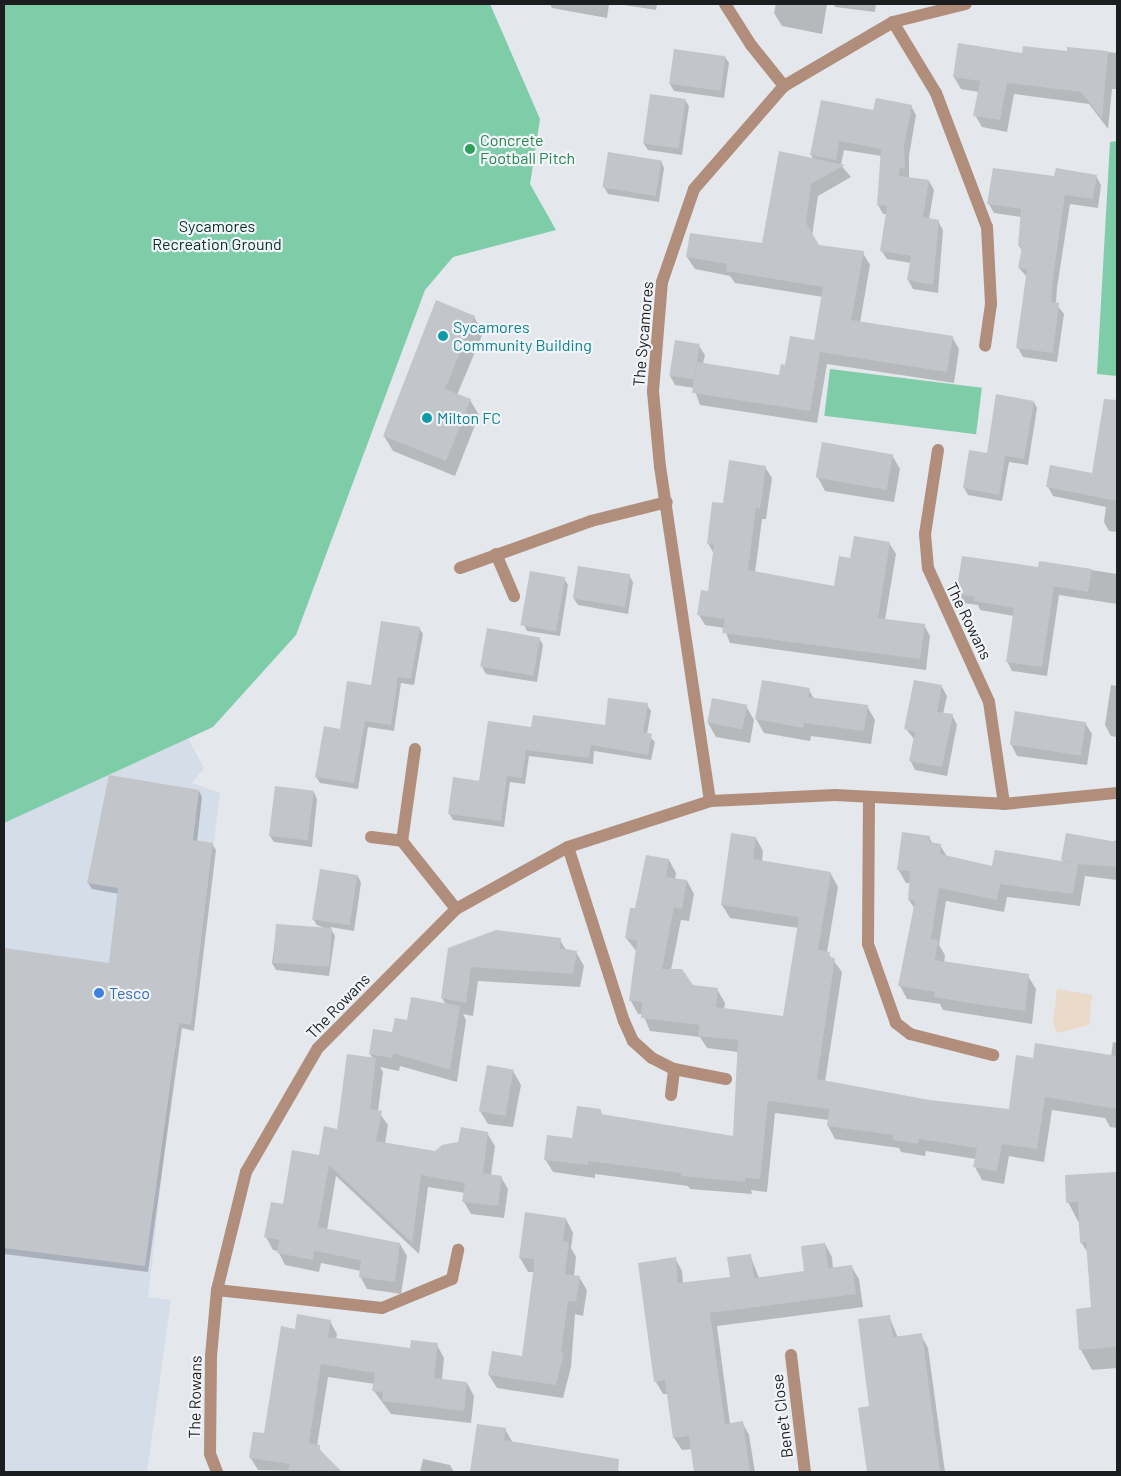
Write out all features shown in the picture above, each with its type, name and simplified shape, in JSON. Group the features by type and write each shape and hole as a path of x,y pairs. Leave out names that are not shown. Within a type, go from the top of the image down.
{"street":[{"path":"726,4 750,45 784,86"},
{"name":"The Sycamores","path":"710,801 666,502 653,391 662,282 694,189 784,86 893,22 966,4"},
{"path":"893,22 936,93 987,228 991,304 985,346"},
{"name":"The Rowans","path":"938,450 925,534 928,568 988,702 1004,804"},
{"path":"460,568 591,521 666,502"},
{"path":"496,554 514,596"},
{"path":"402,841 415,749"},
{"name":"The Rowans","path":"217,1472 210,1454 211,1356 218,1290 246,1172 318,1048 456,909 568,847 710,801 835,795 1004,804 1117,793"},
{"path":"869,796 868,944 896,1023 910,1034 993,1055"},
{"path":"371,837 402,841 456,909"},
{"path":"568,847 624,1021 633,1041 652,1058 674,1069 726,1079"},
{"path":"670,1095 674,1069"},
{"path":"218,1290 382,1308 452,1279 458,1250"},
{"name":"Bene't Close","path":"792,1355 805,1472"}],"shaded area":[{"path":"183,729 204,768 192,783 220,793 191,1025 179,1023 148,1297 171,1300 147,1472 4,1472 4,813"},
{"path":"1057,989 1092,995 1089,1025 1057,1033 1053,1022"}],"green space":[{"name":"Sycamores Recreation Ground","path":"4,4 490,4 540,119 530,184 556,230 453,257 425,290 296,635 213,727 4,823"},
{"path":"1117,141 1117,376 1097,374 1110,142"},
{"path":"830,369 982,388 976,434 824,416"}],"building":[{"path":"958,43 1022,53 1023,46 1067,51 1067,47 1108,51 1102,119 1081,92 1007,83 1000,120 973,116 980,81 953,77"},
{"path":"674,49 725,56 721,91 669,84"},
{"path":"650,94 686,99 679,149 643,144"},
{"path":"876,98 912,105 904,146 905,169 900,168 899,176 929,180 923,217 939,220 933,285 907,280 911,256 880,251 887,206 877,205 881,149 839,141 836,160 810,155 821,100 873,110"},
{"path":"779,151 845,165 811,184 806,223 819,245 864,251 851,320 953,336 947,372 820,352 810,411 692,393 697,362 779,375 781,364 785,365 790,336 814,340 823,287 726,271 727,264 686,257 690,233 762,243"},
{"path":"608,152 661,160 656,196 602,188"},
{"path":"993,168 1054,176 1056,168 1097,175 1093,199 1065,195 1051,302 1059,303 1053,353 1016,348 1027,269 1018,268 1022,247 1018,246 1021,209 987,204"},
{"path":"436,300 475,316 445,389 471,399 446,461 383,436"},
{"path":"675,340 700,344 694,379 669,376"},
{"path":"996,394 1034,401 1024,459 1005,456 999,495 963,488 969,450 987,453"},
{"path":"1104,399 1117,400 1117,501 1046,487 1050,465 1092,473"},
{"path":"822,442 893,455 887,490 816,477"},
{"path":"729,460 766,466 760,509 756,508 748,570 834,586 839,556 850,558 854,536 890,542 878,618 925,624 920,659 722,633 725,619 697,615 701,590 708,591 714,545 707,544 712,502 723,503"},
{"path":"962,556 1038,567 1039,561 1092,569 1088,592 1054,586 1042,667 1006,662 1014,608 974,601 975,597 956,594"},
{"path":"578,566 630,574 625,607 573,599"},
{"path":"530,571 565,577 556,631 520,625"},
{"path":"381,621 420,627 411,679 398,677 391,725 365,721 354,783 315,777 324,726 340,729 347,681 371,685"},
{"path":"487,628 540,637 533,676 480,666"},
{"path":"762,680 810,688 808,697 868,705 864,731 804,723 803,728 755,719"},
{"path":"914,680 942,685 937,712 953,714 942,767 909,761 915,732 904,729"},
{"path":"608,698 648,703 643,732 652,734 648,755 591,745 589,758 526,750 522,778 507,776 501,821 448,814 453,777 479,781 488,721 531,727 533,715 605,725"},
{"path":"712,698 747,705 743,729 707,723"},
{"path":"1015,711 1086,722 1081,756 1010,745"},
{"name":"Tesco","path":"109,775 199,790 193,840 213,843 191,1025 179,1023 145,1266 4,1248 4,948 109,963 118,888 87,883"},
{"path":"275,786 314,791 308,840 269,836"},
{"path":"902,832 930,836 929,842 941,844 940,854 992,866 995,850 1073,863 1061,860 1066,833 1117,842 1117,867 1078,864 1073,894 1000,884 997,900 939,888 931,939 938,940 935,960 1029,974 1025,1011 981,1005 934,997 935,992 898,986 915,901 908,900 910,871 897,870"},
{"path":"731,833 756,837 753,859 831,872 818,950 830,952 829,957 835,958 817,1079 929,1100 1009,1109 1016,1055 1033,1058 1035,1043 1117,1056 1117,1109 1045,1097 1037,1149 1002,1144 997,1171 973,1167 977,1148 919,1139 918,1144 893,1140 893,1135 827,1126 829,1109 768,1101 760,1179 745,1178 745,1182 681,1176 681,1173 588,1161 588,1165 544,1160 547,1135 572,1138 577,1106 601,1109 601,1114 733,1136 738,1040 698,1036 699,1025 641,1018 642,1002 629,1001 637,941 625,938 630,908 635,908 646,855 669,859 666,877 687,880 682,909 674,907 662,969 682,969 693,985 718,988 716,1007 783,1016 799,917 721,905"},
{"path":"320,869 358,875 350,925 312,919"},
{"path":"276,924 332,928 329,967 273,963"},
{"path":"496,930 561,938 560,948 577,951 573,974 471,967 466,1003 441,998 448,948"},
{"path":"411,997 460,1006 450,1070 393,1053 392,1058 369,1054 373,1029 392,1032 395,1018 407,1020"},
{"path":"347,1054 376,1058 370,1109 382,1111 376,1141 435,1151 442,1145 458,1142 461,1127 488,1132 483,1173 502,1176 498,1206 462,1202 465,1183 421,1175 412,1243 329,1165 318,1227 400,1243 395,1282 359,1277 361,1260 314,1251 313,1260 277,1253 279,1240 264,1237 271,1202 283,1204 292,1150 319,1155 324,1126 337,1129"},
{"path":"487,1065 514,1070 505,1116 479,1111"},
{"path":"1117,1172 1117,1347 1079,1350 1076,1309 1091,1307 1086,1242 1080,1243 1078,1202 1066,1203 1065,1175"},
{"path":"525,1212 566,1218 563,1241 569,1242 565,1274 580,1276 576,1302 568,1301 561,1352 564,1353 556,1385 488,1375 492,1351 522,1356 534,1266 534,1259 519,1258"},
{"path":"825,1243 828,1268 852,1265 856,1294 710,1313 725,1424 743,1421 750,1472 694,1472 689,1436 673,1438 665,1380 654,1382 638,1263 676,1257 678,1283 730,1277 727,1257 751,1254 754,1278 804,1271 801,1246"},
{"path":"297,1314 331,1320 328,1337 410,1348 411,1340 438,1343 434,1378 467,1382 464,1411 382,1401 383,1392 372,1391 375,1373 321,1364 309,1443 320,1445 320,1450 342,1472 288,1472 289,1464 249,1458 253,1432 264,1433 281,1326 295,1329"},
{"path":"890,1315 893,1337 922,1333 940,1472 867,1472 858,1408 869,1406 858,1319"},
{"path":"477,1424 506,1428 504,1440 619,1459 618,1472 470,1472"}],"place":[{"name":"Concrete Football Pitch","path":"470,149"},
{"name":"Sycamores Community Building","path":"443,336"},
{"name":"Milton FC","path":"427,418"},
{"name":"Tesco","path":"99,993"}]}
